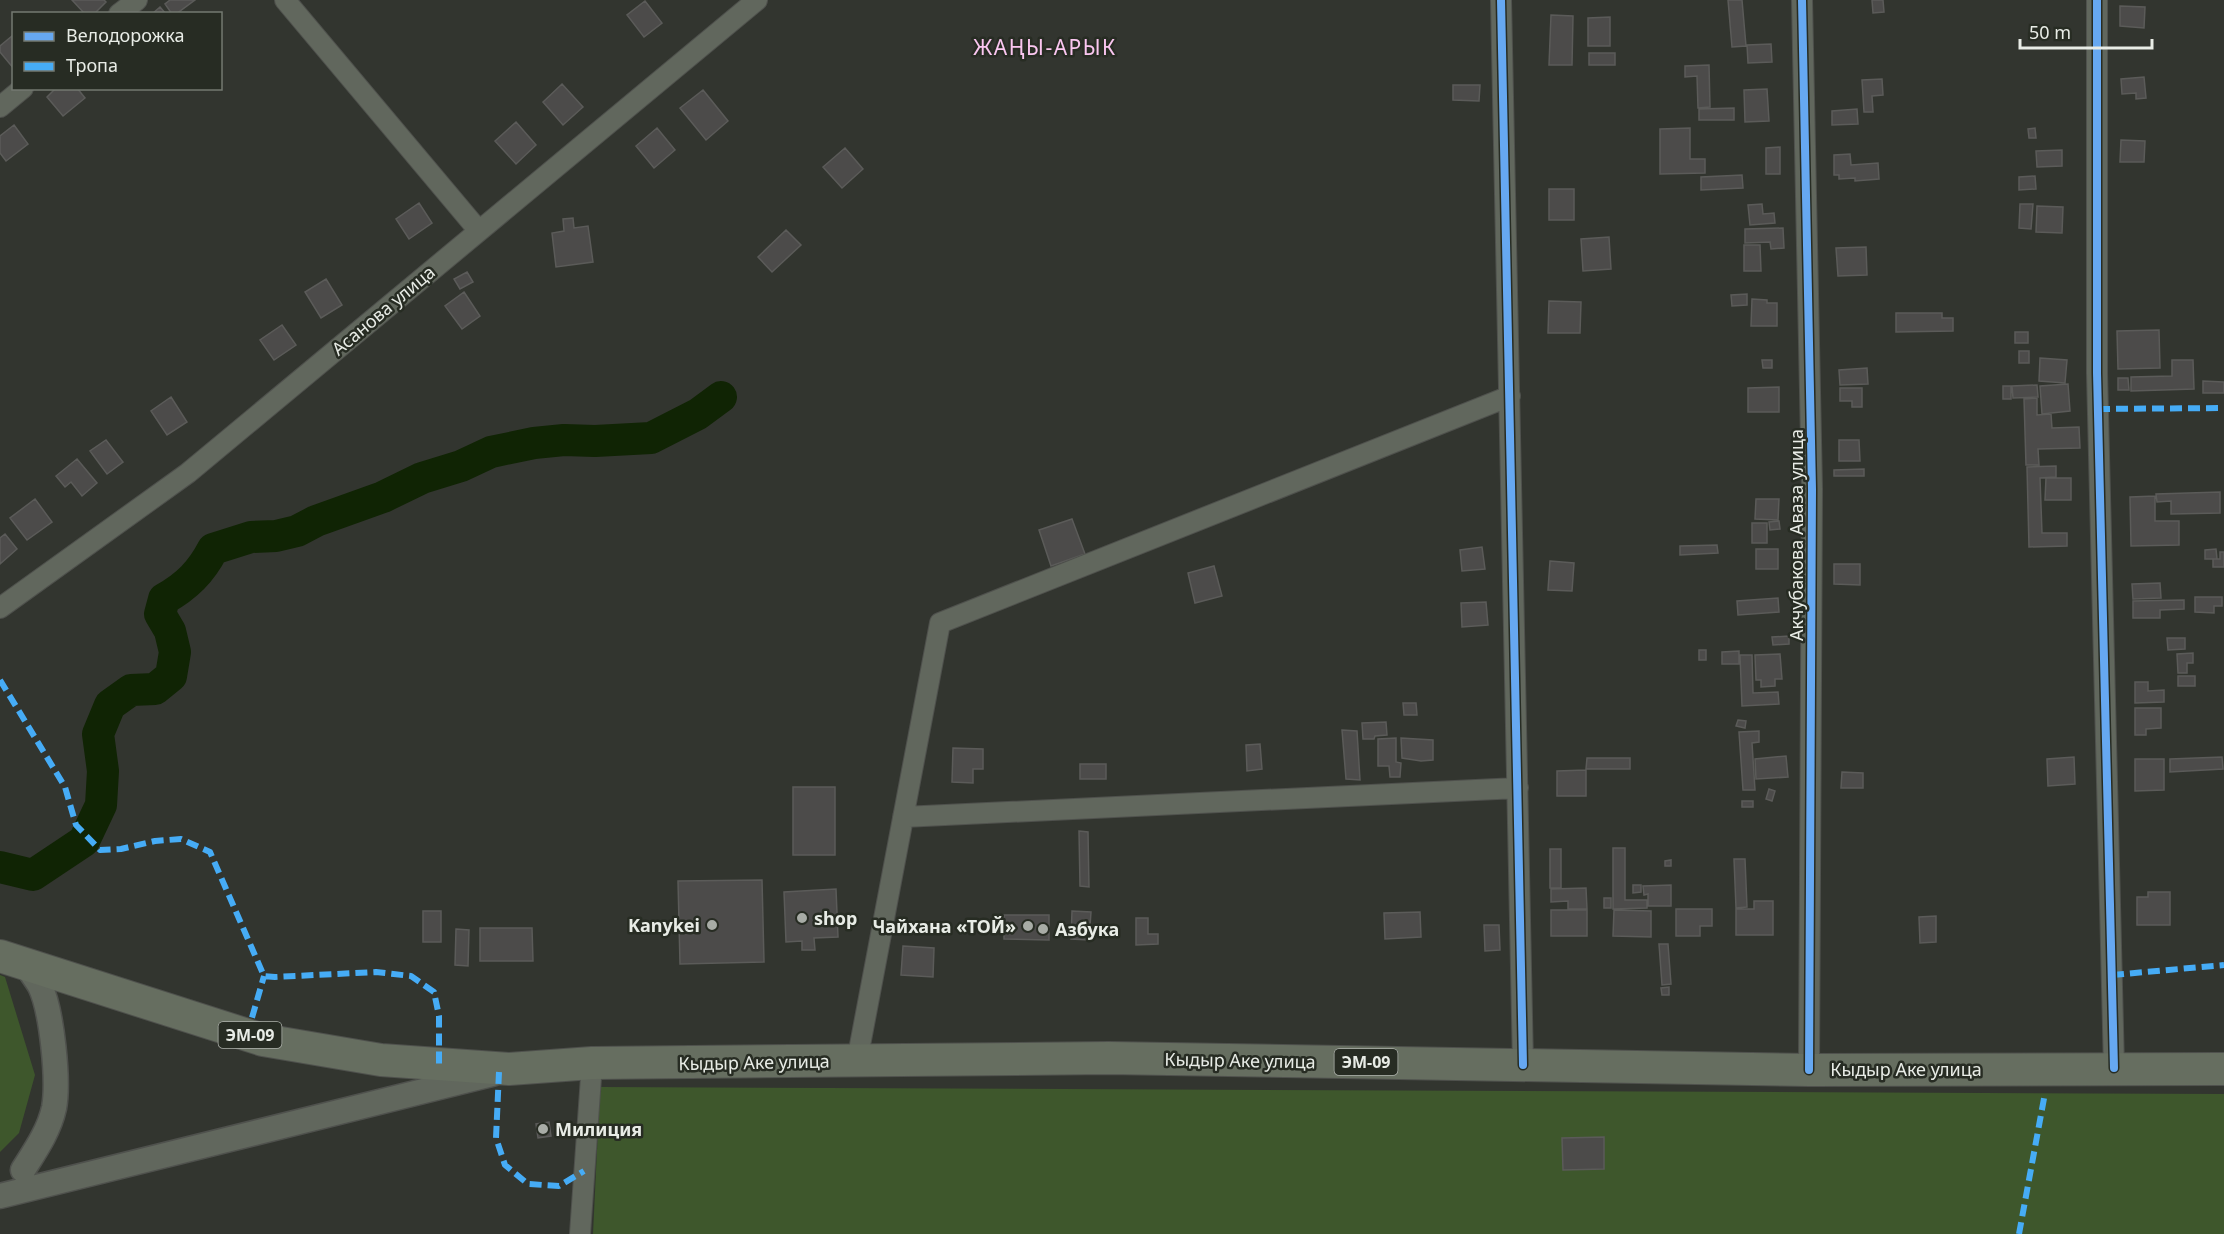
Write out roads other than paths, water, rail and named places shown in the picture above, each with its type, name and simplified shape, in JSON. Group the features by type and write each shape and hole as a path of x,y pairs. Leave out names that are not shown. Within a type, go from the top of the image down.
{"highway":[{"name":"ЭМ-09","path":"14,961 263,1040 381,1060 509,1069"},
{"name":"Кыдыр Аке улица","path":"509,1069 592,1063 1109,1058 1809,1070 2224,1069"}],"street":[{"path":"122,12 137,0"},
{"path":"285,0 479,231"},
{"name":"Асанова улица","path":"0,608 188,473 757,0"},
{"path":"1501,0 1523,1065"},
{"name":"Акчубакова Аваза улица","path":"1802,0 1812,489 1809,1070"},
{"path":"2097,0 2097,373 2114,1068"},
{"path":"0,107 21,90"},
{"path":"857,1061 940,623 1510,396"},
{"path":"903,817 1518,788"},
{"path":"14,961 40,987 53,1049 55,1082 54,1109 43,1138 23,1170"},
{"path":"580,1234 592,1063"},
{"path":"0,1196 509,1069"}],"waterway":[{"path":"0,867 33,875 84,841 101,805 103,771 98,734 110,705 131,690 155,689 171,676 175,652 170,631 160,614 164,599 193,578 213,549 251,537 276,536 297,531 316,521 383,497 422,478 461,466 491,452 534,443 564,440 651,438 698,414 721,397"}],"place":[{"name":"shop","path":"802,918"},
{"name":"Kanykei","path":"712,925"},
{"name":"Чайхана «ТОЙ»","path":"1028,926"},
{"name":"Азбука","path":"1043,929"},
{"name":"Милиция","path":"543,1129"}],"district":[{"name":"ЖАҢЫ-АРЫК","path":"1045,47"}]}
